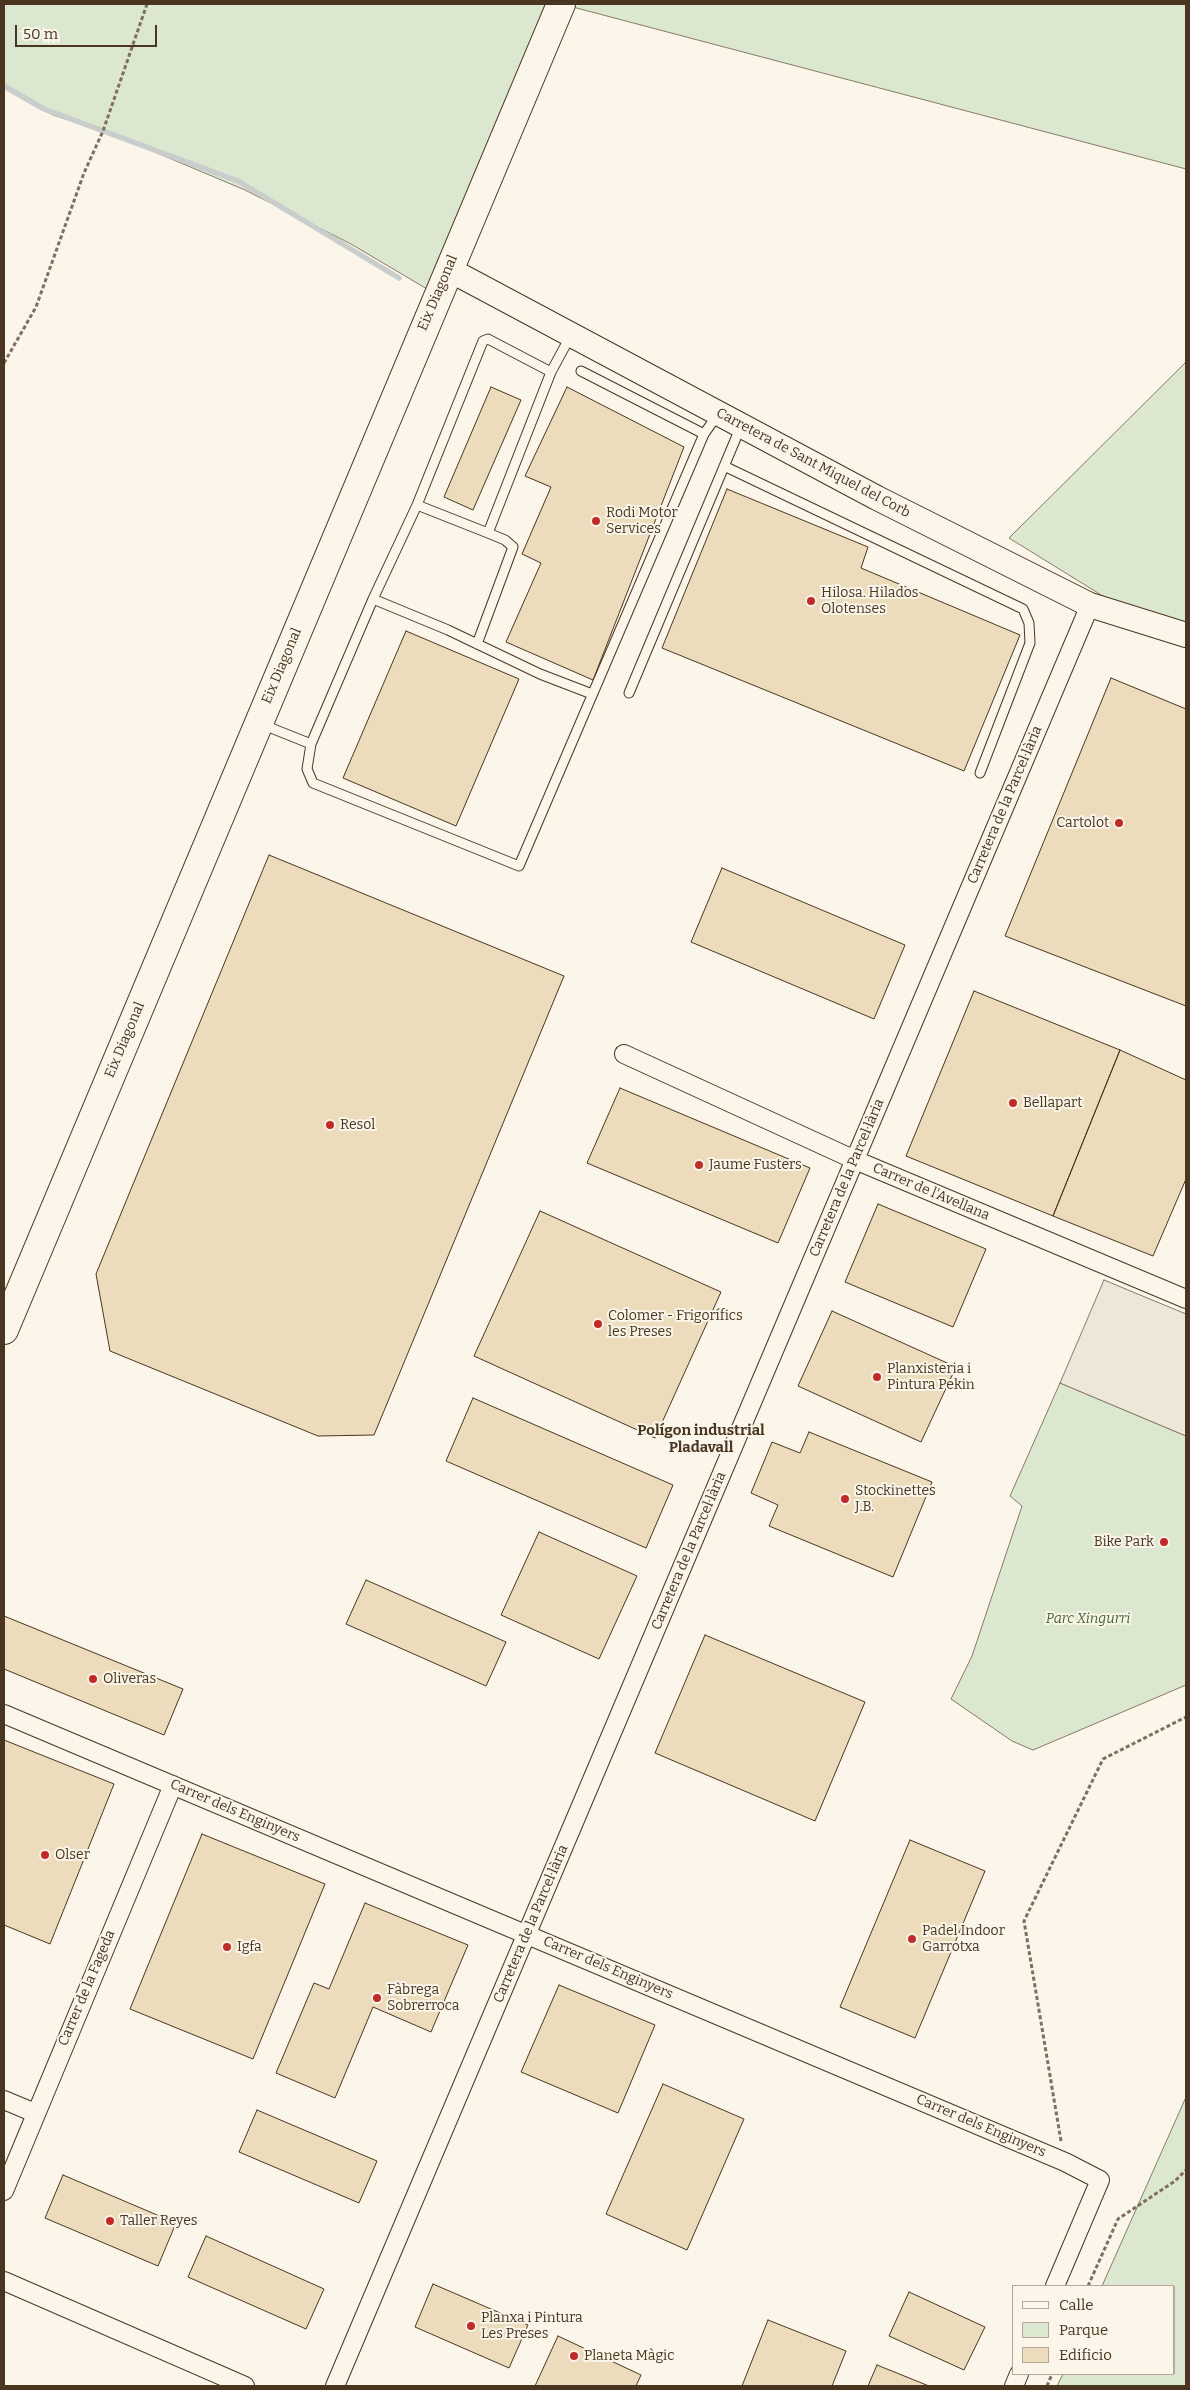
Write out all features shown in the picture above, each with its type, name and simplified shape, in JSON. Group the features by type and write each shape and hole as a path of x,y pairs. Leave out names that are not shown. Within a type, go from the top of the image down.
{"main road":[{"name":"Eix Diagonal","path":"4,1330 448,269 561,4"}],"street":[{"name":"Carretera de Sant Miquel del Corb","path":"448,269 877,498 1090,605 1186,635"},
{"name":"Carretera de la Parcel·lària","path":"335,2386 1090,605"},
{"name":"Carrer de l'Avellana","path":"624,1054 855,1160 1186,1299"},
{"name":"Carrer dels Enginyers","path":"4,1714 1065,2162 1100,2180 1055,2285"},
{"name":"Carrer de la Fageda","path":"4,2191 173,1785"},
{"path":"4,2100 35,2113"},
{"path":"4,2281 245,2386"}],"lane":[{"path":"488,533 551,372 571,335"},
{"path":"551,372 488,339 483,341 417,505 373,599 311,744 307,769 313,783 519,866 704,434 718,413"},
{"path":"580,371 704,434"},
{"path":"628,693 742,425"},
{"path":"724,466 1023,609 1029,623 1030,643 980,773"},
{"path":"417,505 512,544 512,549 477,644"},
{"path":"373,599 448,630 540,674 592,694"},
{"path":"258,722 311,744"}],"path":[{"path":"4,363 36,307 84,173 103,131 146,4"},
{"path":"1065,2162 1024,1921 1103,1759 1186,1717"},
{"path":"1088,2285 1118,2219 1175,2181 1186,2170"}],"green space":[{"path":"4,4 550,4 427,289 351,244 245,190 112,134 53,115 4,87"},
{"path":"560,4 1186,4 1186,169 569,6"},
{"path":"1186,362 1186,634 1124,609 1009,538"},
{"name":"Parc Xingurri","path":"1060,1383 1186,1436 1186,1685 1033,1750 1012,1741 951,1699 972,1656 1022,1506 1010,1496"},
{"path":"1186,2097 1186,2386 1057,2386 1062,2375 1175,2375 1175,2285 1102,2285"}],"shaded area":[{"path":"1104,1280 1186,1314 1186,1436 1060,1383"}],"building":[{"path":"491,387 521,400 473,510 444,497"},
{"name":"Rodi Motor Services","path":"567,387 684,447 593,680 506,642 541,563 522,554 551,487 525,476"},
{"name":"Hilosa. Hilados Olotenses","path":"727,489 868,547 861,568 1020,635 964,771 662,648"},
{"path":"406,631 519,679 456,826 343,778"},
{"name":"Cartolot","path":"1111,678 1186,709 1186,1006 1005,936"},
{"name":"Resol","path":"269,855 564,976 374,1435 318,1436 110,1351 96,1274"},
{"path":"722,868 905,945 874,1019 691,942"},
{"name":"Bellapart","path":"974,991 1120,1050 1053,1216 906,1156"},
{"path":"1120,1050 1186,1080 1186,1179 1153,1256 1053,1216"},
{"name":"Jaume Fusters","path":"620,1088 810,1168 778,1243 587,1163"},
{"path":"878,1204 986,1249 953,1327 845,1282"},
{"name":"Colomer - Frigorífics les Preses","path":"540,1211 721,1292 655,1438 474,1356"},
{"name":"Planxisteria i Pintura Pekin","path":"832,1311 956,1367 921,1442 798,1386"},
{"path":"473,1398 673,1485 646,1548 446,1461"},
{"name":"Stockinettes J.B.","path":"809,1432 932,1482 893,1577 769,1526 778,1505 751,1493 772,1442 800,1453"},
{"path":"539,1532 637,1576 599,1659 501,1615"},
{"path":"366,1580 506,1642 486,1686 346,1624"},
{"name":"Oliveras","path":"4,1616 183,1689 164,1735 4,1669"},
{"path":"705,1635 865,1702 815,1821 655,1753"},
{"name":"Olser","path":"4,1740 114,1784 50,1944 4,1925"},
{"name":"Igfa","path":"202,1834 325,1884 253,2059 130,2009"},
{"name":"Padel Indoor Garrotxa","path":"910,1840 985,1871 915,2038 840,2007"},
{"name":"Fàbrega Sobrerroca","path":"365,1903 468,1945 431,2032 373,2007 335,2098 276,2073 314,1983 329,1989"},
{"path":"559,1985 655,2025 618,2113 521,2072"},
{"path":"663,2084 744,2119 687,2250 606,2214"},
{"path":"257,2110 377,2161 359,2203 239,2152"},
{"name":"Taller Reyes","path":"63,2175 176,2223 158,2266 45,2218"},
{"path":"206,2236 324,2289 306,2329 188,2277"},
{"name":"Planxa i Pintura Les Preses","path":"433,2284 528,2325 509,2368 415,2327"},
{"path":"909,2292 985,2327 964,2370 889,2336"},
{"path":"768,2320 846,2351 832,2386 742,2386"},
{"name":"Planeta Màgic","path":"558,2336 641,2375 636,2386 535,2386"},
{"path":"877,2365 929,2386 868,2386"}],"waterway":[{"path":"4,86 44,109 238,181 399,278"}],"place":[{"name":"Rodi Motor Services","path":"596,521"},
{"name":"Hilosa. Hilados Olotenses","path":"811,601"},
{"name":"Cartolot","path":"1119,823"},
{"name":"Bellapart","path":"1013,1103"},
{"name":"Resol","path":"330,1125"},
{"name":"Jaume Fusters","path":"699,1165"},
{"name":"Colomer - Frigorífics les Preses","path":"598,1324"},
{"name":"Planxisteria i Pintura Pekin","path":"877,1377"},
{"name":"Stockinettes J.B.","path":"845,1499"},
{"name":"Bike Park","path":"1164,1542"},
{"name":"Oliveras","path":"93,1679"},
{"name":"Olser","path":"45,1855"},
{"name":"Padel Indoor Garrotxa","path":"912,1939"},
{"name":"Igfa","path":"227,1947"},
{"name":"Fàbrega Sobrerroca","path":"377,1998"},
{"name":"Taller Reyes","path":"110,2221"},
{"name":"Planxa i Pintura Les Preses","path":"471,2326"},
{"name":"Planeta Màgic","path":"574,2356"}],"district":[{"name":"Polígon industrial Pladavall","path":"701,1440"}]}
